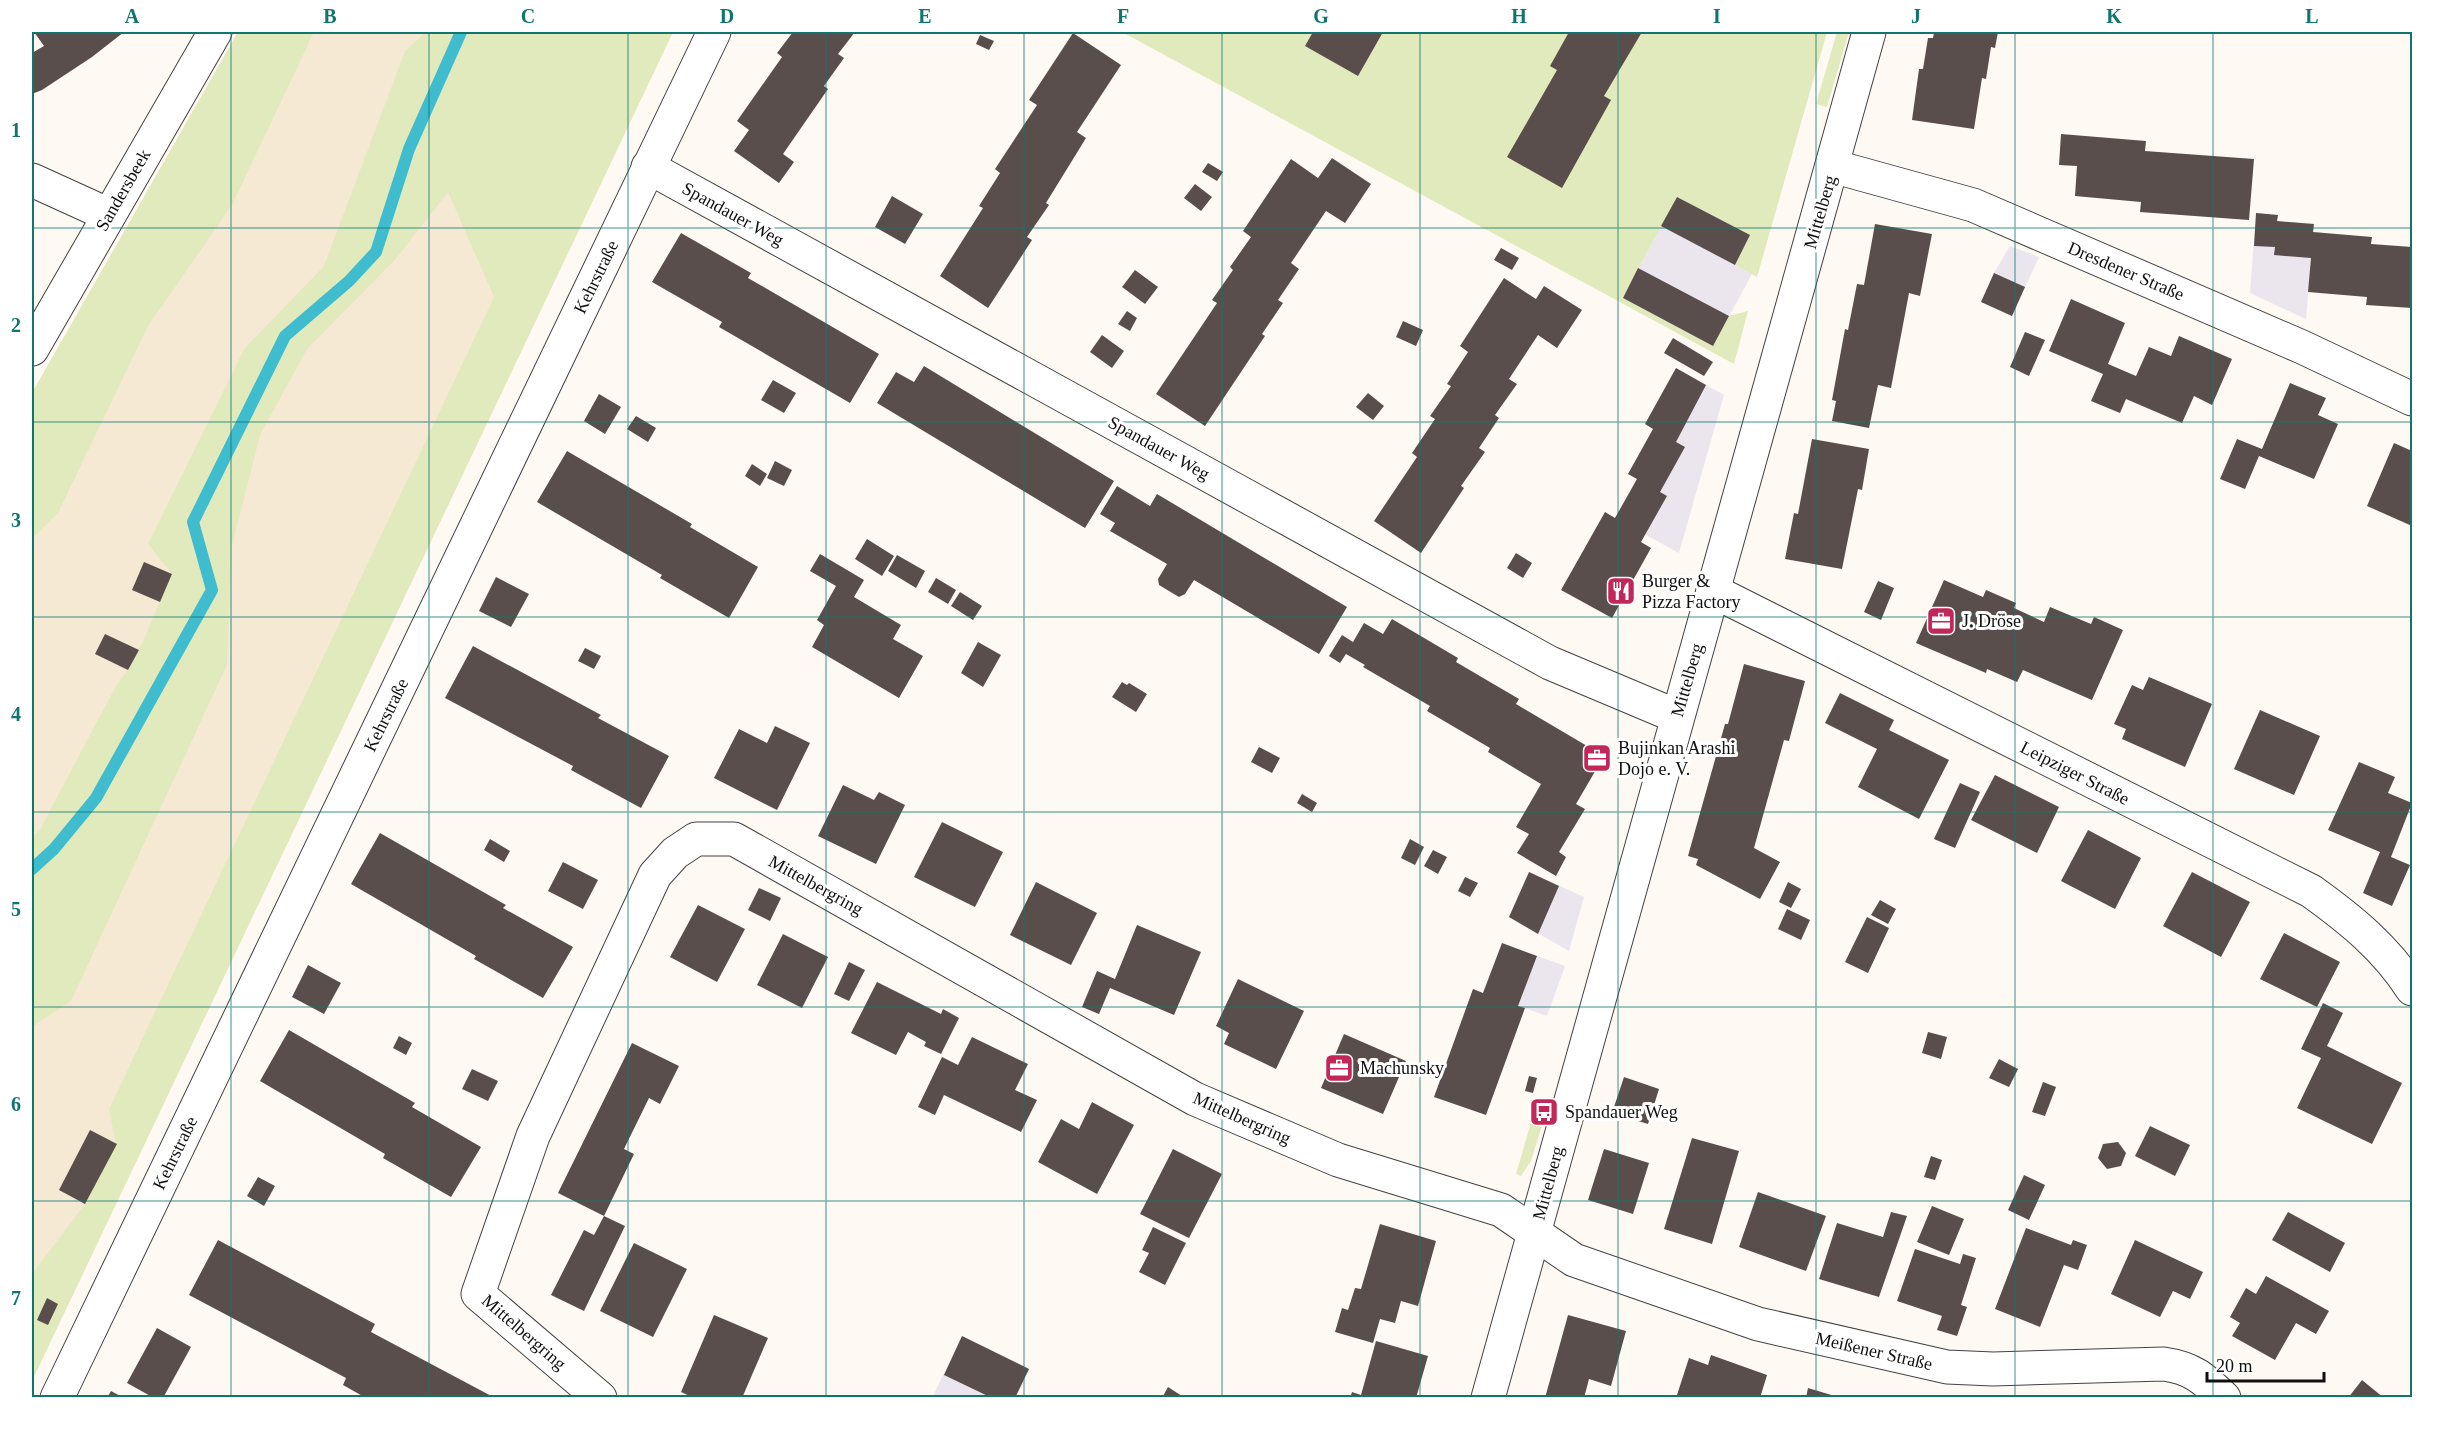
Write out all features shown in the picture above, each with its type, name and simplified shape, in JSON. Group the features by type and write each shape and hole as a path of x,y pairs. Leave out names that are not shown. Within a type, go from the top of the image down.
{"street":[{"name":"Sandersbeek","path":"32,349 215,32"},
{"name":"Kehrstraße","path":"57,1398 714,32"},
{"name":"Mittelberg","path":"1488,1398 1676,716 1869,32"},
{"name":"Dresdener Straße","path":"1832,166 1973,205 2302,347 2412,399"},
{"name":"Spandauer Weg","path":"648,167 1550,663 1676,716"},
{"path":"32,180 109,215"},
{"name":"Leipziger Straße","path":"1713,591 2311,891 2354,922 2380,949 2412,989"},
{"name":"Mittelbergring","path":"600,1398 478,1294 532,1136 655,875 675,853 696,839 734,838 1195,1099 1338,1160 1501,1210 1535,1233"},
{"name":"Meißener Straße","path":"1535,1233 1574,1260 1758,1324 1947,1367 1993,1369 2174,1365 2184,1367 2194,1373 2224,1398"}],"shaded area":[{"path":"238,32 673,32 67,1307 32,1284 32,393"},
{"path":"1677,197 1750,235 1735,265 1752,274 1713,346 1623,298"},
{"path":"2256,213 2278,215 2277,221 2314,224 2306,319 2250,293"},
{"path":"2010,246 2039,257 2012,316 1981,302"},
{"path":"1676,368 1724,395 1679,553 1615,518 1637,479 1628,474 1653,429 1645,424"},
{"path":"1530,872 1584,897 1569,951 1509,917"},
{"path":"1502,943 1565,966 1547,1016 1483,993"},
{"path":"962,1336 1029,1369 1015,1397 932,1398"}],"green space":[{"path":"238,32 314,32 232,205 148,326 58,513 32,539 32,393"},
{"path":"426,32 673,32 32,1381 32,1274 85,1204 116,1145 109,1109 494,297 448,192 394,261 307,349 260,435 232,546 227,665 71,1001 32,1027 32,837 39,831 116,686 139,650 172,574 148,544 244,349 324,266 405,51"},
{"path":"1122,32 1827,32 1757,277 1735,265 1750,235 1677,197 1623,298 1713,346 1729,316 1748,311 1734,364"},
{"path":"1837,32 1849,32 1827,107 1816,104"},
{"path":"1532,1119 1543,1122 1531,1161 1521,1176 1516,1174"}],"building":[{"path":"34,32 124,32 92,57 42,90 32,94 32,53 44,46"},
{"path":"793,32 855,32 838,54 844,58 824,86 828,89 783,154 794,162 779,183 734,151 749,130 737,121 782,57 777,53"},
{"path":"1313,32 1383,32 1358,76 1305,46"},
{"path":"1569,32 1642,32 1604,96 1611,100 1562,188 1507,157 1557,70 1550,66"},
{"path":"1934,32 1998,32 1995,48 1991,47 1986,79 1982,78 1974,129 1912,120 1919,69 1923,69 1928,38 1933,38"},
{"path":"1073,33 1121,65 1077,132 1086,138 1046,203 1049,205 1027,237 1032,240 988,308 940,276 983,208 979,206 1000,173 995,169 1037,105 1029,100"},
{"path":"980,35 994,41 989,50 976,44"},
{"path":"2061,134 2146,141 2145,151 2254,159 2249,220 2140,212 2141,202 2075,196 2077,166 2059,165"},
{"path":"1332,158 1371,184 1345,223 1326,211 1291,263 1299,269 1278,300 1283,303 1262,334 1265,336 1205,426 1156,394 1217,303 1212,300 1233,270 1230,267 1251,237 1243,231 1291,159 1318,178"},
{"path":"1208,163 1223,172 1217,181 1202,172"},
{"path":"1195,184 1212,197 1201,211 1184,198"},
{"path":"892,196 923,214 905,244 875,227"},
{"path":"1677,197 1750,235 1735,265 1661,226"},
{"path":"2256,213 2278,215 2277,221 2314,224 2313,232 2372,237 2371,244 2412,247 2412,308 2366,305 2367,297 2308,292 2311,258 2274,255 2275,247 2254,246"},
{"path":"1875,224 1932,234 1920,296 1909,293 1891,388 1878,385 1869,428 1832,421 1836,401 1832,400 1845,329 1848,330 1857,284 1864,285"},
{"path":"681,233 751,273 748,278 879,354 850,403 719,327 722,322 652,282"},
{"path":"1501,248 1519,258 1512,270 1494,260"},
{"path":"1638,268 1729,316 1713,346 1623,298"},
{"path":"1135,270 1158,287 1145,304 1122,287"},
{"path":"1994,273 2025,287 2012,316 1981,302"},
{"path":"1504,278 1536,299 1544,286 1582,310 1557,348 1538,335 1509,379 1517,384 1495,415 1499,418 1479,448 1485,452 1461,486 1464,488 1421,553 1374,521 1417,457 1412,453 1435,419 1430,416 1451,386 1447,384 1468,352 1460,346"},
{"path":"2071,299 2125,323 2108,364 2136,376 2149,347 2171,356 2179,336 2232,359 2212,405 2194,396 2182,423 2126,399 2120,413 2091,401 2103,374 2049,351"},
{"path":"1127,311 1137,318 1130,331 1118,324"},
{"path":"1403,321 1423,330 1416,346 1396,337"},
{"path":"2025,332 2045,340 2029,376 2010,367"},
{"path":"1102,335 1124,351 1112,368 1090,352"},
{"path":"1673,338 1713,362 1704,376 1664,353"},
{"path":"924,366 1114,481 1085,528 877,403 896,372 914,382"},
{"path":"1676,368 1706,385 1676,442 1685,447 1660,492 1667,496 1641,542 1651,548 1612,618 1561,590 1605,512 1615,518 1637,479 1628,474 1653,429 1645,424"},
{"path":"773,380 796,393 784,413 761,400"},
{"path":"2290,383 2326,398 2318,415 2338,424 2314,479 2259,456 2245,489 2220,479 2237,439 2262,449"},
{"path":"1368,393 1384,406 1373,420 1356,407"},
{"path":"599,394 621,407 605,434 584,421"},
{"path":"636,416 656,428 648,442 627,429"},
{"path":"1812,439 1869,449 1862,490 1858,489 1842,569 1785,559 1794,513 1798,514"},
{"path":"2394,443 2412,451 2412,526 2367,506"},
{"path":"567,451 692,524 690,527 758,567 729,618 660,578 662,575 537,502"},
{"path":"775,461 792,470 784,486 767,478"},
{"path":"752,464 767,474 760,486 745,476"},
{"path":"1117,486 1150,506 1157,494 1347,607 1319,654 1194,580 1185,594 1179,597 1159,585 1158,579 1167,564 1110,531 1115,523 1100,514"},
{"path":"867,539 894,556 882,576 855,559"},
{"path":"1516,553 1532,563 1523,578 1507,568"},
{"path":"820,554 864,580 854,597 901,625 893,639 923,656 899,698 812,647 824,625 817,620 836,586 810,571"},
{"path":"897,555 925,571 916,588 888,571"},
{"path":"144,562 172,574 160,602 132,590"},
{"path":"496,577 529,594 511,627 479,611"},
{"path":"936,578 956,590 948,604 928,592"},
{"path":"1944,580 1983,597 1986,590 2016,603 2014,608 2044,622 2050,607 2091,624 2094,617 2123,630 2092,700 2023,670 2017,682 1987,669 1986,673 1916,643"},
{"path":"1878,581 1894,588 1881,620 1864,612"},
{"path":"960,592 982,606 973,620 951,606"},
{"path":"1392,619 1458,658 1456,662 1519,699 1516,704 1604,756 1576,804 1585,809 1559,852 1566,857 1556,876 1517,853 1529,834 1516,827 1541,784 1488,752 1490,748 1427,711 1430,706 1363,667 1365,665 1346,654 1340,663 1329,656 1342,635 1353,642 1364,623 1383,634"},
{"path":"105,634 139,650 128,670 95,654"},
{"path":"978,642 1001,655 983,687 961,673"},
{"path":"473,646 601,715 598,718 669,756 641,808 571,770 573,766 445,698"},
{"path":"585,648 601,656 594,669 578,661"},
{"path":"1744,664 1805,681 1789,741 1784,740 1754,848 1780,862 1760,899 1696,865 1698,859 1688,856"},
{"path":"2149,677 2212,704 2185,767 2122,739 2126,729 2114,724 2132,685 2143,690"},
{"path":"1122,682 1127,685 1129,683 1147,694 1136,712 1112,697"},
{"path":"1840,693 1894,720 1889,730 1949,760 1919,819 1858,787 1877,749 1825,723"},
{"path":"2260,710 2320,736 2294,795 2234,769"},
{"path":"775,726 810,743 777,810 714,778 739,729 767,743"},
{"path":"1259,747 1280,758 1272,773 1251,762"},
{"path":"2359,762 2395,777 2388,793 2412,803 2391,857 2410,865 2392,906 2363,893 2380,852 2328,830"},
{"path":"1995,775 2059,807 2037,853 1971,820"},
{"path":"1960,783 1980,792 1955,848 1934,839"},
{"path":"843,785 874,800 879,792 905,805 876,864 818,836"},
{"path":"1302,794 1317,803 1312,812 1297,803"},
{"path":"942,822 1003,852 975,907 914,877"},
{"path":"2088,830 2141,858 2115,909 2061,881"},
{"path":"380,833 506,905 503,908 573,947 543,998 474,959 476,956 351,884"},
{"path":"490,839 510,851 504,862 484,850"},
{"path":"1410,839 1424,847 1415,865 1401,858"},
{"path":"1433,850 1447,857 1438,874 1424,866"},
{"path":"563,862 598,880 583,909 548,891"},
{"path":"1529,872 1559,886 1538,934 1509,917"},
{"path":"2192,872 2250,902 2221,957 2163,926"},
{"path":"1465,877 1478,883 1470,897 1458,891"},
{"path":"1036,882 1097,913 1071,965 1010,935"},
{"path":"1788,882 1801,889 1791,908 1779,902"},
{"path":"759,888 781,898 770,921 748,910"},
{"path":"1880,900 1896,909 1888,924 1871,915"},
{"path":"698,905 745,929 717,982 670,957"},
{"path":"1787,909 1810,920 1801,940 1778,929"},
{"path":"1867,917 1889,928 1868,973 1845,962"},
{"path":"1137,925 1201,952 1174,1015 1110,988 1099,1014 1082,1007 1097,971 1115,979"},
{"path":"2284,933 2340,962 2317,1007 2260,979"},
{"path":"783,934 828,957 802,1008 757,985"},
{"path":"1502,943 1537,956 1518,1006 1525,1008 1486,1115 1434,1097 1473,989 1483,993"},
{"path":"849,962 865,970 849,1001 834,994"},
{"path":"308,965 341,983 324,1014 292,997"},
{"path":"1238,979 1304,1011 1276,1069 1224,1044 1229,1033 1216,1026"},
{"path":"877,982 941,1014 943,1009 959,1018 941,1054 924,1046 926,1042 908,1032 896,1055 851,1033"},
{"path":"2323,1003 2343,1013 2327,1046 2402,1083 2372,1144 2297,1108 2321,1058 2301,1049"},
{"path":"289,1030 415,1103 412,1107 481,1147 451,1197 383,1158 385,1154 260,1081"},
{"path":"1928,1032 1947,1037 1941,1059 1922,1053"},
{"path":"1344,1034 1406,1061 1383,1114 1321,1088"},
{"path":"399,1036 412,1043 406,1055 393,1048"},
{"path":"972,1037 1028,1064 1015,1090 1037,1100 1021,1132 944,1095 935,1115 918,1107 942,1057 958,1065"},
{"path":"632,1043 679,1066 660,1104 649,1098 624,1149 634,1154 604,1216 558,1193"},
{"path":"1999,1059 2018,1069 2009,1087 1989,1078"},
{"path":"472,1069 498,1081 488,1101 462,1089"},
{"path":"1529,1076 1537,1078 1533,1093 1525,1091"},
{"path":"1624,1077 1659,1089 1648,1124 1612,1113"},
{"path":"2043,1082 2056,1087 2045,1116 2032,1112"},
{"path":"1092,1102 1134,1125 1097,1194 1038,1162 1061,1119 1079,1129"},
{"path":"2150,1126 2190,1145 2175,1176 2135,1156"},
{"path":"90,1130 117,1144 85,1204 59,1190"},
{"path":"1692,1138 1739,1151 1712,1244 1664,1229"},
{"path":"2118,1142 2126,1153 2121,1166 2107,1169 2098,1158 2103,1144"},
{"path":"1173,1149 1222,1174 1189,1238 1140,1214"},
{"path":"1604,1149 1649,1163 1633,1214 1588,1200"},
{"path":"1931,1156 1942,1160 1935,1180 1924,1177"},
{"path":"2024,1175 2045,1185 2029,1220 2008,1210"},
{"path":"258,1177 275,1186 264,1206 247,1196"},
{"path":"1758,1192 1826,1216 1806,1271 1739,1247"},
{"path":"1932,1206 1964,1219 1949,1255 1917,1242"},
{"path":"1891,1212 1907,1216 1879,1297 1819,1279 1837,1223 1883,1237"},
{"path":"2288,1212 2345,1243 2330,1272 2272,1240"},
{"path":"604,1216 625,1226 584,1311 551,1295 584,1230 594,1235"},
{"path":"1380,1224 1436,1241 1418,1306 1401,1301 1395,1323 1380,1319 1373,1343 1335,1332 1342,1308 1348,1310 1355,1288 1361,1289"},
{"path":"1153,1227 1186,1243 1165,1285 1139,1272 1149,1253 1142,1250"},
{"path":"2026,1228 2071,1245 2073,1240 2087,1245 2078,1270 2064,1265 2040,1327 1995,1309"},
{"path":"218,1240 375,1324 371,1332 495,1398 366,1398 343,1385 346,1378 189,1295"},
{"path":"2135,1240 2203,1272 2190,1299 2173,1291 2160,1317 2111,1294"},
{"path":"634,1243 687,1269 653,1337 600,1311"},
{"path":"1915,1249 1960,1264 1963,1254 1976,1258 1961,1305 1967,1307 1957,1336 1937,1330 1942,1316 1897,1301"},
{"path":"2266,1276 2329,1311 2316,1334 2296,1323 2275,1360 2232,1336 2240,1323 2230,1317 2246,1288 2256,1294"},
{"path":"47,1298 58,1304 48,1325 37,1320"},
{"path":"714,1315 768,1338 742,1398 694,1398 681,1392"},
{"path":"1568,1315 1626,1331 1611,1386 1589,1379 1584,1398 1545,1398"},
{"path":"157,1328 191,1347 163,1398 154,1398 127,1383"},
{"path":"962,1336 1029,1369 1015,1398 992,1398 944,1375"},
{"path":"1376,1341 1428,1356 1416,1398 1350,1398 1352,1392 1361,1395"},
{"path":"1711,1355 1767,1375 1760,1398 1676,1398 1689,1358 1708,1365"},
{"path":"2362,1380 2384,1398 2348,1398"},
{"path":"1168,1387 1185,1398 1162,1398"},
{"path":"1808,1388 1838,1397 1838,1398 1806,1398"},
{"path":"111,1391 124,1398 107,1398"}],"waterway":[{"path":"32,869 54,849 96,798 212,590 193,522 285,336 349,281 376,252 409,149 461,32"}],"place":[{"name":"Burger & Pizza Factory","path":"1621,591"},
{"name":"J. Dröse","path":"1941,621"},
{"name":"Bujinkan Arashi Dojo e. V.","path":"1597,758"},
{"name":"Machunsky","path":"1339,1068"},
{"name":"Spandauer Weg","path":"1544,1112"}]}
